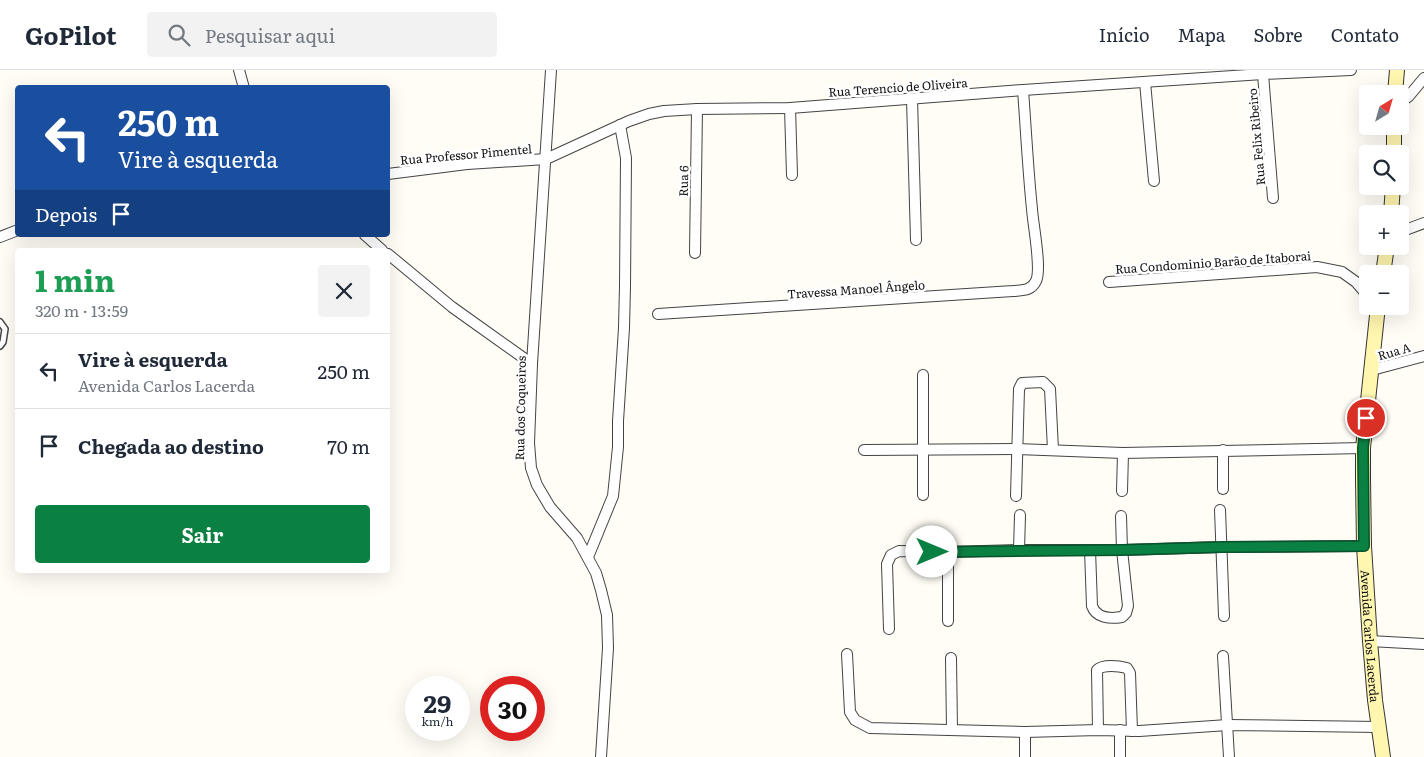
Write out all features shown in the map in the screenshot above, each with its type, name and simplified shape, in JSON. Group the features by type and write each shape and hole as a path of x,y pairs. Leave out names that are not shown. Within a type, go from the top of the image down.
{"street":[{"path":"239,70 243,85"},
{"name":"Rua dos Coqueiros","path":"551,70 532,364 529,443 531,468 537,485 550,507 576,538 588,557 596,573 607,615 608,648 601,757"},
{"name":"Rua Terencio de Oliveira","path":"546,159 620,125 649,114 664,111 790,108 1023,90 1351,70"},
{"path":"1395,85 1396,70"},
{"name":"Rua Felix Ribeiro","path":"1263,74 1273,198"},
{"path":"1409,96 1424,78"},
{"path":"1145,82 1154,181"},
{"name":"Travessa Manoel Ângelo","path":"658,314 1028,290 1032,288 1037,278 1038,265 1023,90"},
{"path":"912,99 916,240"},
{"path":"790,108 792,175"},
{"name":"Rua 6","path":"695,253 697,109"},
{"path":"588,557 613,496 618,447 624,328 626,158 620,125"},
{"name":"Rua Professor Pimentel","path":"390,174 467,164 546,159"},
{"path":"1409,229 1424,223"},
{"path":"0,236 15,231"},
{"path":"368,237 380,248"},
{"path":"390,256 452,307 532,364"},
{"name":"Rua Condominio Barão de Itaborai","path":"1109,282 1317,267 1342,272 1359,286"},
{"name":"Avenida Carlos Lacerda","path":"1376,315 1363,448 1364,546 1370,641 1383,757"},
{"name":"Rua A","path":"1372,370 1424,356"},
{"path":"923,375 923,495"},
{"path":"1016,496 1019,389 1024,382 1043,382 1050,389 1053,450"},
{"path":"864,450 1017,449 1123,452 1363,448"},
{"path":"1223,450 1223,489"},
{"path":"1122,491 1123,452"},
{"path":"1220,510 1224,616"},
{"path":"1019,550 1020,515"},
{"path":"1090,550 1093,610 1105,617 1122,617 1126,613 1128,606 1122,550 1121,516"},
{"path":"889,628 887,564 894,552 899,551 948,552 1364,546"},
{"path":"948,552 948,620"},
{"path":"1370,641 1424,644"},
{"path":"847,654 850,712 855,720 870,728 1025,732 1132,731 1228,725 1379,727"},
{"path":"1223,656 1229,757"},
{"path":"951,658 952,730"},
{"path":"1098,730 1097,670 1101,666 1121,666 1127,668 1130,673 1132,731"},
{"path":"1120,730 1120,757"},
{"path":"1025,732 1026,757"}],"lane":[{"path":"0,322 5,329 3,342 0,346"}],"route":[{"path":"932,552 1364,546 1363,448 1366,418"}]}
